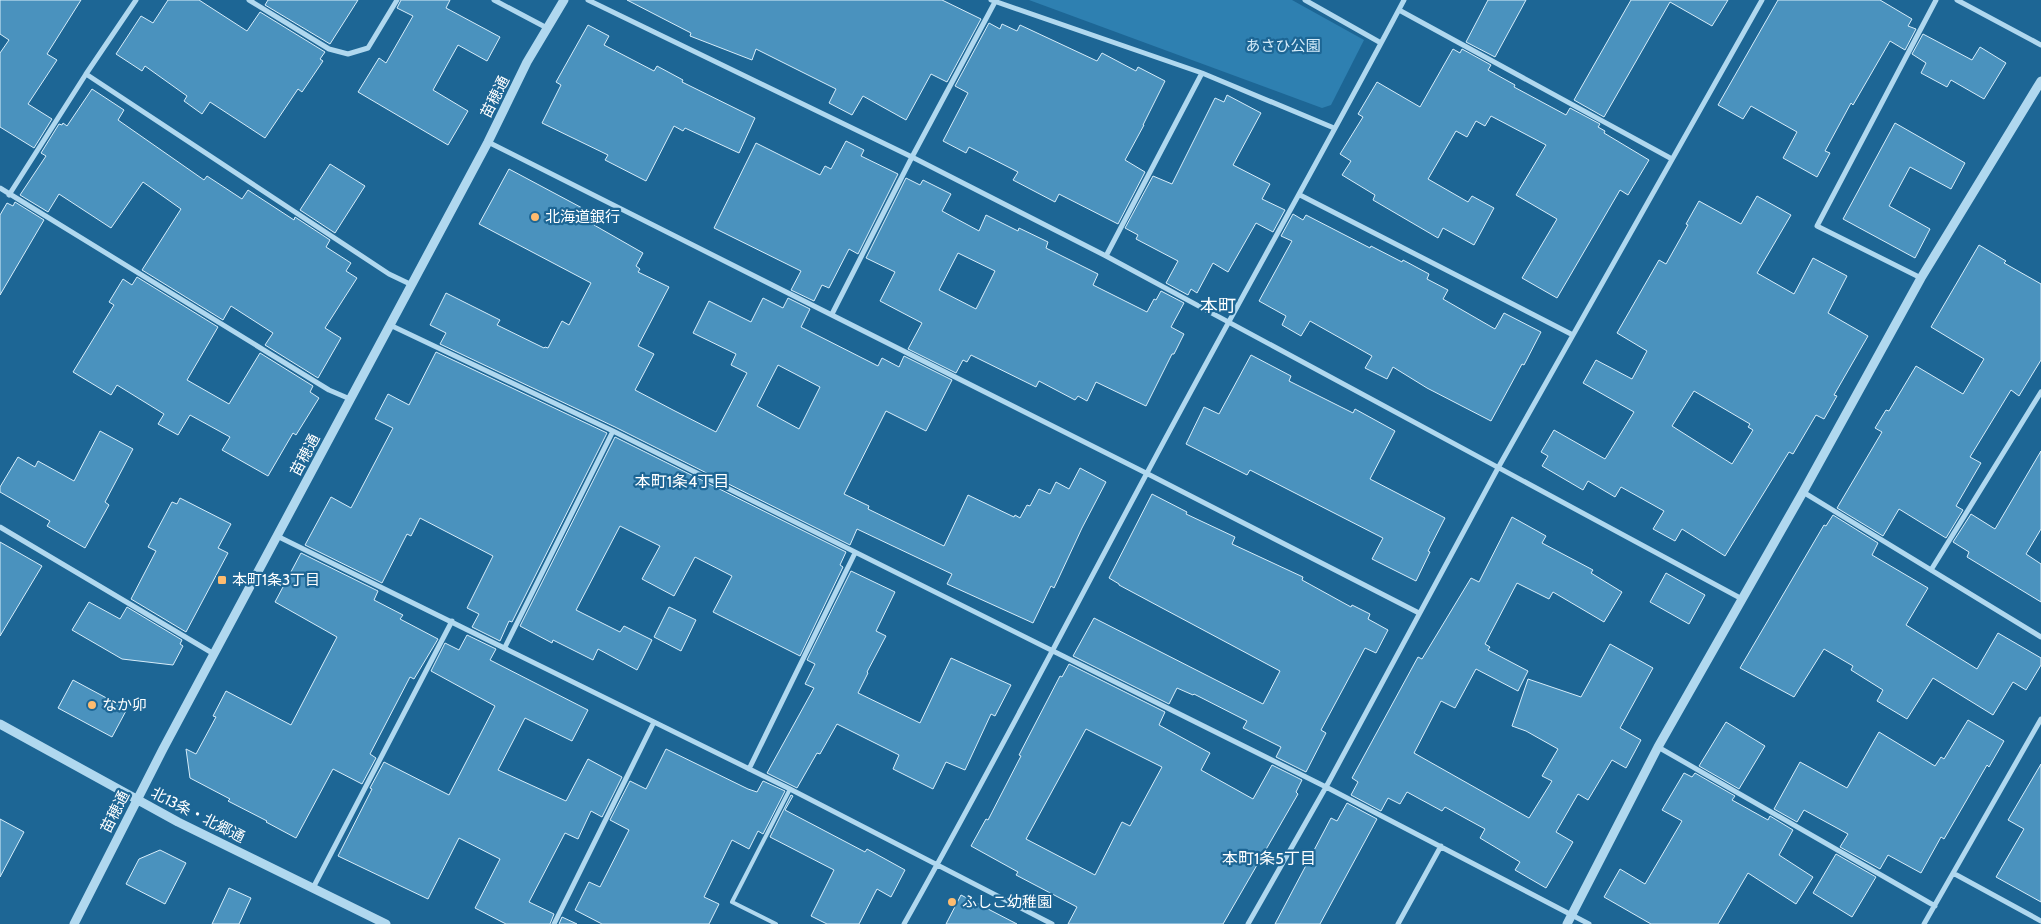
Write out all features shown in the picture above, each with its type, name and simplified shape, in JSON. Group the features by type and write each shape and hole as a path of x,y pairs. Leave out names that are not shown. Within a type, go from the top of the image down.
{"street":[{"path":"9,195 86,74 136,0"},
{"path":"249,0 329,49 348,54 368,48 397,0"},
{"path":"494,0 547,28"},
{"name":"苗穂通","path":"74,924 214,654 412,285 547,28 564,0"},
{"path":"588,0 912,157 1106,256 1742,598"},
{"path":"832,314 994,0 1202,73 1334,128"},
{"path":"1305,0 1381,43"},
{"path":"904,924 1053,651 1146,473 1300,195 1334,128 1404,0"},
{"path":"1248,924 1326,787 1498,468 1762,0"},
{"path":"1922,278 1816,226 1936,0"},
{"path":"1958,0 2041,45"},
{"path":"1399,10 1672,158"},
{"path":"1106,256 1202,73"},
{"path":"86,74 389,274 412,285"},
{"path":"1567,924 1658,747 1922,278 2041,81"},
{"path":"488,142 832,314 1419,613"},
{"path":"0,188 329,390 350,400"},
{"path":"1300,195 1573,335"},
{"path":"390,325 613,431 1326,787 1589,924"},
{"path":"1931,570 2041,392"},
{"path":"505,647 613,431"},
{"path":"1803,492 2041,636"},
{"path":"0,527 214,654"},
{"path":"278,536 790,789 1052,924"},
{"path":"749,769 855,553"},
{"path":"313,888 452,621"},
{"path":"1924,924 2041,719"},
{"path":"554,924 654,722"},
{"name":"北13条・北郷通","path":"0,724 137,800 386,924"},
{"path":"1658,747 1935,906"},
{"path":"1398,924 1440,846"},
{"path":"1954,873 2041,921"}],"lane":[{"path":"776,924 732,902 790,789"}],"green space":[{"name":"あさひ公園","path":"1029,0 1292,0 1364,40 1331,105 1322,108"}],"building":[{"path":"0,0 81,0 47,54 57,60 28,104 52,119 34,148 0,127 0,53 9,40 0,34"},
{"path":"168,0 199,0 247,31 260,12 325,52 320,59 323,61 302,92 298,89 265,138 210,102 202,114 184,101 187,96 145,66 142,71 116,54 141,16 153,23"},
{"path":"268,0 358,0 330,44 265,5"},
{"path":"401,0 450,0 446,8 500,37 487,61 458,45 433,90 468,111 448,145 358,92 379,58 386,63 413,16 397,8"},
{"path":"627,0 942,0 981,19 947,82 931,74 906,120 863,96 852,115 829,103 836,89 756,49 752,60 690,36 691,33"},
{"path":"1488,0 1526,0 1495,57 1466,42"},
{"path":"1631,0 1728,0 1712,26 1670,2 1604,117 1574,100"},
{"path":"1778,0 1880,0 1912,19 1908,26 1916,29 1905,50 1890,41 1853,105 1851,103 1825,151 1830,153 1817,177 1783,158 1797,132 1751,106 1743,119 1718,105"},
{"path":"989,23 1000,29 1002,24 1017,31 1020,25 1097,61 1102,53 1136,71 1138,67 1165,81 1125,160 1145,172 1118,224 1059,194 1055,202 1013,180 1018,172 969,147 966,153 943,141 968,93 955,86"},
{"path":"588,25 609,36 604,45 654,71 657,66 683,80 682,82 755,118 739,153 685,128 683,131 674,126 646,181 605,160 608,155 542,123 561,85 556,82"},
{"path":"1923,34 1972,60 1980,47 2006,63 1984,99 1951,80 1947,87 1921,73 1926,63 1912,54"},
{"path":"1453,49 1460,53 1462,49 1491,65 1488,70 1515,85 1514,87 1566,115 1570,108 1600,124 1598,127 1605,131 1604,133 1649,160 1628,195 1620,190 1557,298 1522,278 1557,219 1516,195 1546,145 1491,116 1485,126 1476,121 1467,137 1456,131 1428,179 1468,202 1472,196 1494,208 1474,245 1443,228 1438,238 1373,200 1375,195 1342,175 1351,161 1340,154 1363,117 1358,114 1377,82 1420,107"},
{"path":"92,89 124,110 118,120 204,180 207,176 242,199 248,190 294,220 295,217 330,240 326,247 351,263 346,271 357,278 325,328 341,338 318,378 265,345 273,333 231,306 223,320 142,270 181,209 143,182 111,228 59,194 48,212 20,195 46,156 41,153 59,124 62,125 63,123 67,126"},
{"path":"1227,95 1261,113 1233,165 1270,184 1262,199 1285,210 1273,232 1256,223 1228,272 1213,263 1197,293 1191,289 1188,295 1166,283 1178,261 1136,239 1138,235 1125,228 1153,176 1172,184 1215,98 1224,102"},
{"path":"1895,123 1965,163 1951,189 1910,167 1889,206 1930,229 1915,258 1843,219"},
{"path":"846,141 864,150 861,156 898,174 858,254 849,249 829,288 822,285 814,301 791,290 801,271 714,228 756,143 820,175 825,166 831,169"},
{"path":"330,164 365,186 335,233 300,210"},
{"path":"509,169 599,217 594,225 643,253 636,266 640,269 638,272 669,287 638,346 654,354 635,390 716,432 747,373 731,365 736,354 693,333 709,301 751,322 763,298 783,308 788,298 810,309 801,327 878,366 882,358 899,367 904,356 952,380 926,431 886,411 844,494 869,506 868,509 944,546 968,495 1014,517 1015,515 1020,518 1027,505 1030,506 1039,489 1050,494 1056,482 1069,489 1080,468 1106,482 1054,588 1051,586 1033,623 947,584 952,574 857,529 850,545 615,427 440,344 446,333 430,325 446,293 500,320 497,325 544,348 548,348 562,321 569,325 591,283 479,224","holes":["778,365 820,387 799,429 757,406"]},
{"path":"906,178 920,185 923,180 951,194 942,211 979,231 986,215 1018,231 1019,228 1048,242 1046,248 1098,274 1093,285 1147,312 1161,291 1184,303 1171,327 1184,334 1146,406 1096,382 1087,401 1078,396 1075,400 1039,381 1036,387 971,355 967,362 963,360 956,373 908,349 922,323 880,301 895,272 866,258","holes":["958,253 995,271 976,309 939,290"]},
{"path":"1757,196 1791,215 1757,273 1794,294 1813,258 1847,276 1828,313 1868,336 1834,395 1837,396 1824,419 1816,415 1793,454 1789,452 1725,556 1682,529 1675,541 1653,529 1664,511 1621,487 1615,497 1588,481 1583,490 1542,466 1548,456 1541,452 1554,430 1605,459 1634,412 1583,383 1596,360 1632,379 1647,351 1617,333 1659,260 1666,264 1699,201 1741,224","holes":["1694,391 1750,424 1748,427 1753,430 1732,464 1672,426"]},
{"path":"15,202 44,220 0,295 0,215 7,203 13,206"},
{"path":"1293,214 1303,220 1306,215 1370,248 1371,246 1402,262 1403,260 1429,274 1427,279 1448,290 1443,299 1495,329 1504,313 1541,332 1491,421 1427,388 1393,367 1387,379 1365,368 1372,356 1310,321 1301,336 1282,325 1286,316 1259,301 1292,241 1281,236"},
{"path":"1979,245 2006,261 2004,263 2041,284 2041,360 2019,396 2011,390 1970,457 1981,463 1956,506 1963,510 1946,538 1899,509 1883,536 1837,508 1882,432 1875,428 1886,410 1889,411 1916,366 1963,394 1984,359 1931,327"},
{"path":"137,277 218,327 187,380 229,404 260,353 313,386 310,392 319,398 296,435 293,433 268,476 222,450 230,437 190,415 178,435 158,424 164,414 117,385 111,395 73,372 114,305 109,302 123,279 132,285"},
{"path":"436,352 607,433 512,622 509,621 500,641 472,627 479,614 467,608 493,556 420,518 411,536 407,534 382,583 305,545 331,497 351,508 393,428 375,419 388,394 409,405"},
{"path":"1251,355 1291,376 1289,381 1353,413 1355,409 1395,431 1370,479 1445,518 1428,551 1430,552 1416,581 1372,559 1383,538 1250,470 1247,475 1186,444 1204,407 1219,414"},
{"path":"100,431 133,449 105,502 109,505 85,548 47,526 50,521 0,492 0,487 18,457 35,467 38,461 74,481"},
{"path":"615,437 846,552 840,565 843,567 800,656 713,612 732,576 695,557 674,596 642,579 660,546 620,526 576,610 620,632 624,626 652,640 637,670 598,649 593,660 553,640 552,643 520,626"},
{"path":"2041,451 2041,529 2026,554 2041,564 2041,602 1967,557 1969,552 1953,542 1971,514 1995,529"},
{"path":"1152,494 1187,512 1186,514 1235,537 1232,544 1303,577 1302,580 1351,607 1352,605 1370,614 1368,619 1388,630 1376,653 1365,648 1321,730 1326,733 1306,772 1276,757 1281,747 1243,728 1247,721 1194,694 1177,688 1169,704 1073,656 1094,618 1263,704 1280,671 1109,578"},
{"path":"180,498 231,524 218,548 228,553 186,632 131,599 156,551 148,547 172,502 177,504"},
{"path":"1833,515 1878,543 1872,555 1928,588 1906,625 1977,669 1998,633 2041,658 2041,665 2026,690 2013,682 1993,715 1933,678 1907,719 1877,701 1883,690 1851,670 1853,666 1824,649 1794,697 1740,668 1824,525 1826,526"},
{"path":"1512,517 1546,536 1542,543 1593,570 1591,573 1622,592 1604,622 1553,592 1549,599 1517,583 1485,644 1490,647 1488,650 1528,671 1518,691 1476,669 1455,708 1441,701 1414,753 1529,818 1552,781 1542,776 1558,749 1526,731 1512,726 1528,679 1581,697 1610,644 1653,668 1620,728 1641,740 1626,768 1612,760 1588,800 1578,794 1556,832 1573,842 1546,888 1515,870 1520,862 1480,838 1485,829 1445,807 1442,811 1407,792 1400,804 1388,798 1381,811 1351,795 1358,782 1352,778 1418,657 1422,659 1471,578 1479,582"},
{"path":"0,542 42,566 0,636"},
{"path":"301,553 378,591 374,600 403,615 400,619 438,639 414,679 410,677 370,754 376,758 362,784 333,769 296,838 190,778 186,749 196,754 216,717 213,716 226,691 291,725 337,637 275,602"},
{"path":"851,571 895,592 876,631 886,636 858,693 920,723 951,658 1011,685 995,716 991,714 965,770 946,762 933,789 893,769 899,755 837,724 820,754 817,753 797,788 767,773 814,688 805,684 815,664 807,660"},
{"path":"1666,573 1705,595 1689,624 1650,602"},
{"path":"89,602 120,619 127,607 182,640 180,644 183,646 173,665 122,659 72,630"},
{"path":"669,607 696,620 681,651 654,637"},
{"path":"467,635 496,649 490,660 588,710 572,741 525,718 498,770 566,801 588,759 622,777 602,817 591,811 578,839 565,833 529,902 554,914 550,924 506,924 475,908 500,859 459,838 428,899 338,856 384,762 449,795 495,706 431,671 445,643 459,650"},
{"path":"1069,664 1165,712 1159,725 1210,753 1201,770 1253,799 1272,765 1302,780 1296,792 1298,794 1223,924 1068,924 1077,907 1016,875 1018,872 971,846 986,819 988,820 1021,756 1019,755 1060,676 1062,677","holes":["1086,729 1162,767 1130,826 1122,822 1095,875 1026,839"]},
{"path":"73,680 127,709 112,737 58,708"},
{"path":"1968,720 2004,741 1989,767 1987,765 1944,839 1941,837 1921,873 1888,855 1880,869 1840,847 1848,834 1804,810 1797,822 1774,809 1800,762 1847,788 1879,732 1935,766 1941,757 1944,759"},
{"path":"1726,722 1765,746 1739,789 1699,766"},
{"path":"666,749 748,789 757,792 763,781 785,791 763,834 758,831 749,849 732,840 704,897 719,904 709,924 602,924 575,910 589,882 600,887 629,830 610,820 630,781 646,789"},
{"path":"2041,764 2041,902 1996,877 2024,829 2008,820"},
{"path":"1684,773 1692,777 1695,773 1735,796 1732,800 1768,820 1770,816 1793,830 1779,855 1813,877 1796,904 1748,873 1718,924 1651,924 1604,897 1620,869 1645,884 1682,821 1662,810"},
{"path":"791,795 793,796 785,810 865,852 867,849 905,870 891,897 877,889 859,924 827,924 811,916 834,870 770,837"},
{"path":"1347,803 1377,819 1320,924 1275,924 1331,818 1337,821"},
{"path":"0,819 24,832 0,877"},
{"path":"160,850 186,863 165,904 126,884 139,859"},
{"path":"1836,854 1876,877 1852,917 1813,893"},
{"path":"229,888 251,898 239,924 212,924"},
{"path":"961,895 1017,924 946,924"},
{"path":"562,917 577,924 559,924"}],"place":[{"name":"北海道銀行","path":"535,217"},
{"name":"本町1条3丁目","path":"222,580"},
{"name":"なか卯","path":"92,705"},
{"name":"ふしこ幼稚園","path":"952,902"}],"district":[{"name":"本町","path":"1218,306"},
{"name":"本町1条4丁目","path":"682,481"},
{"name":"本町1条5丁目","path":"1269,858"}]}
